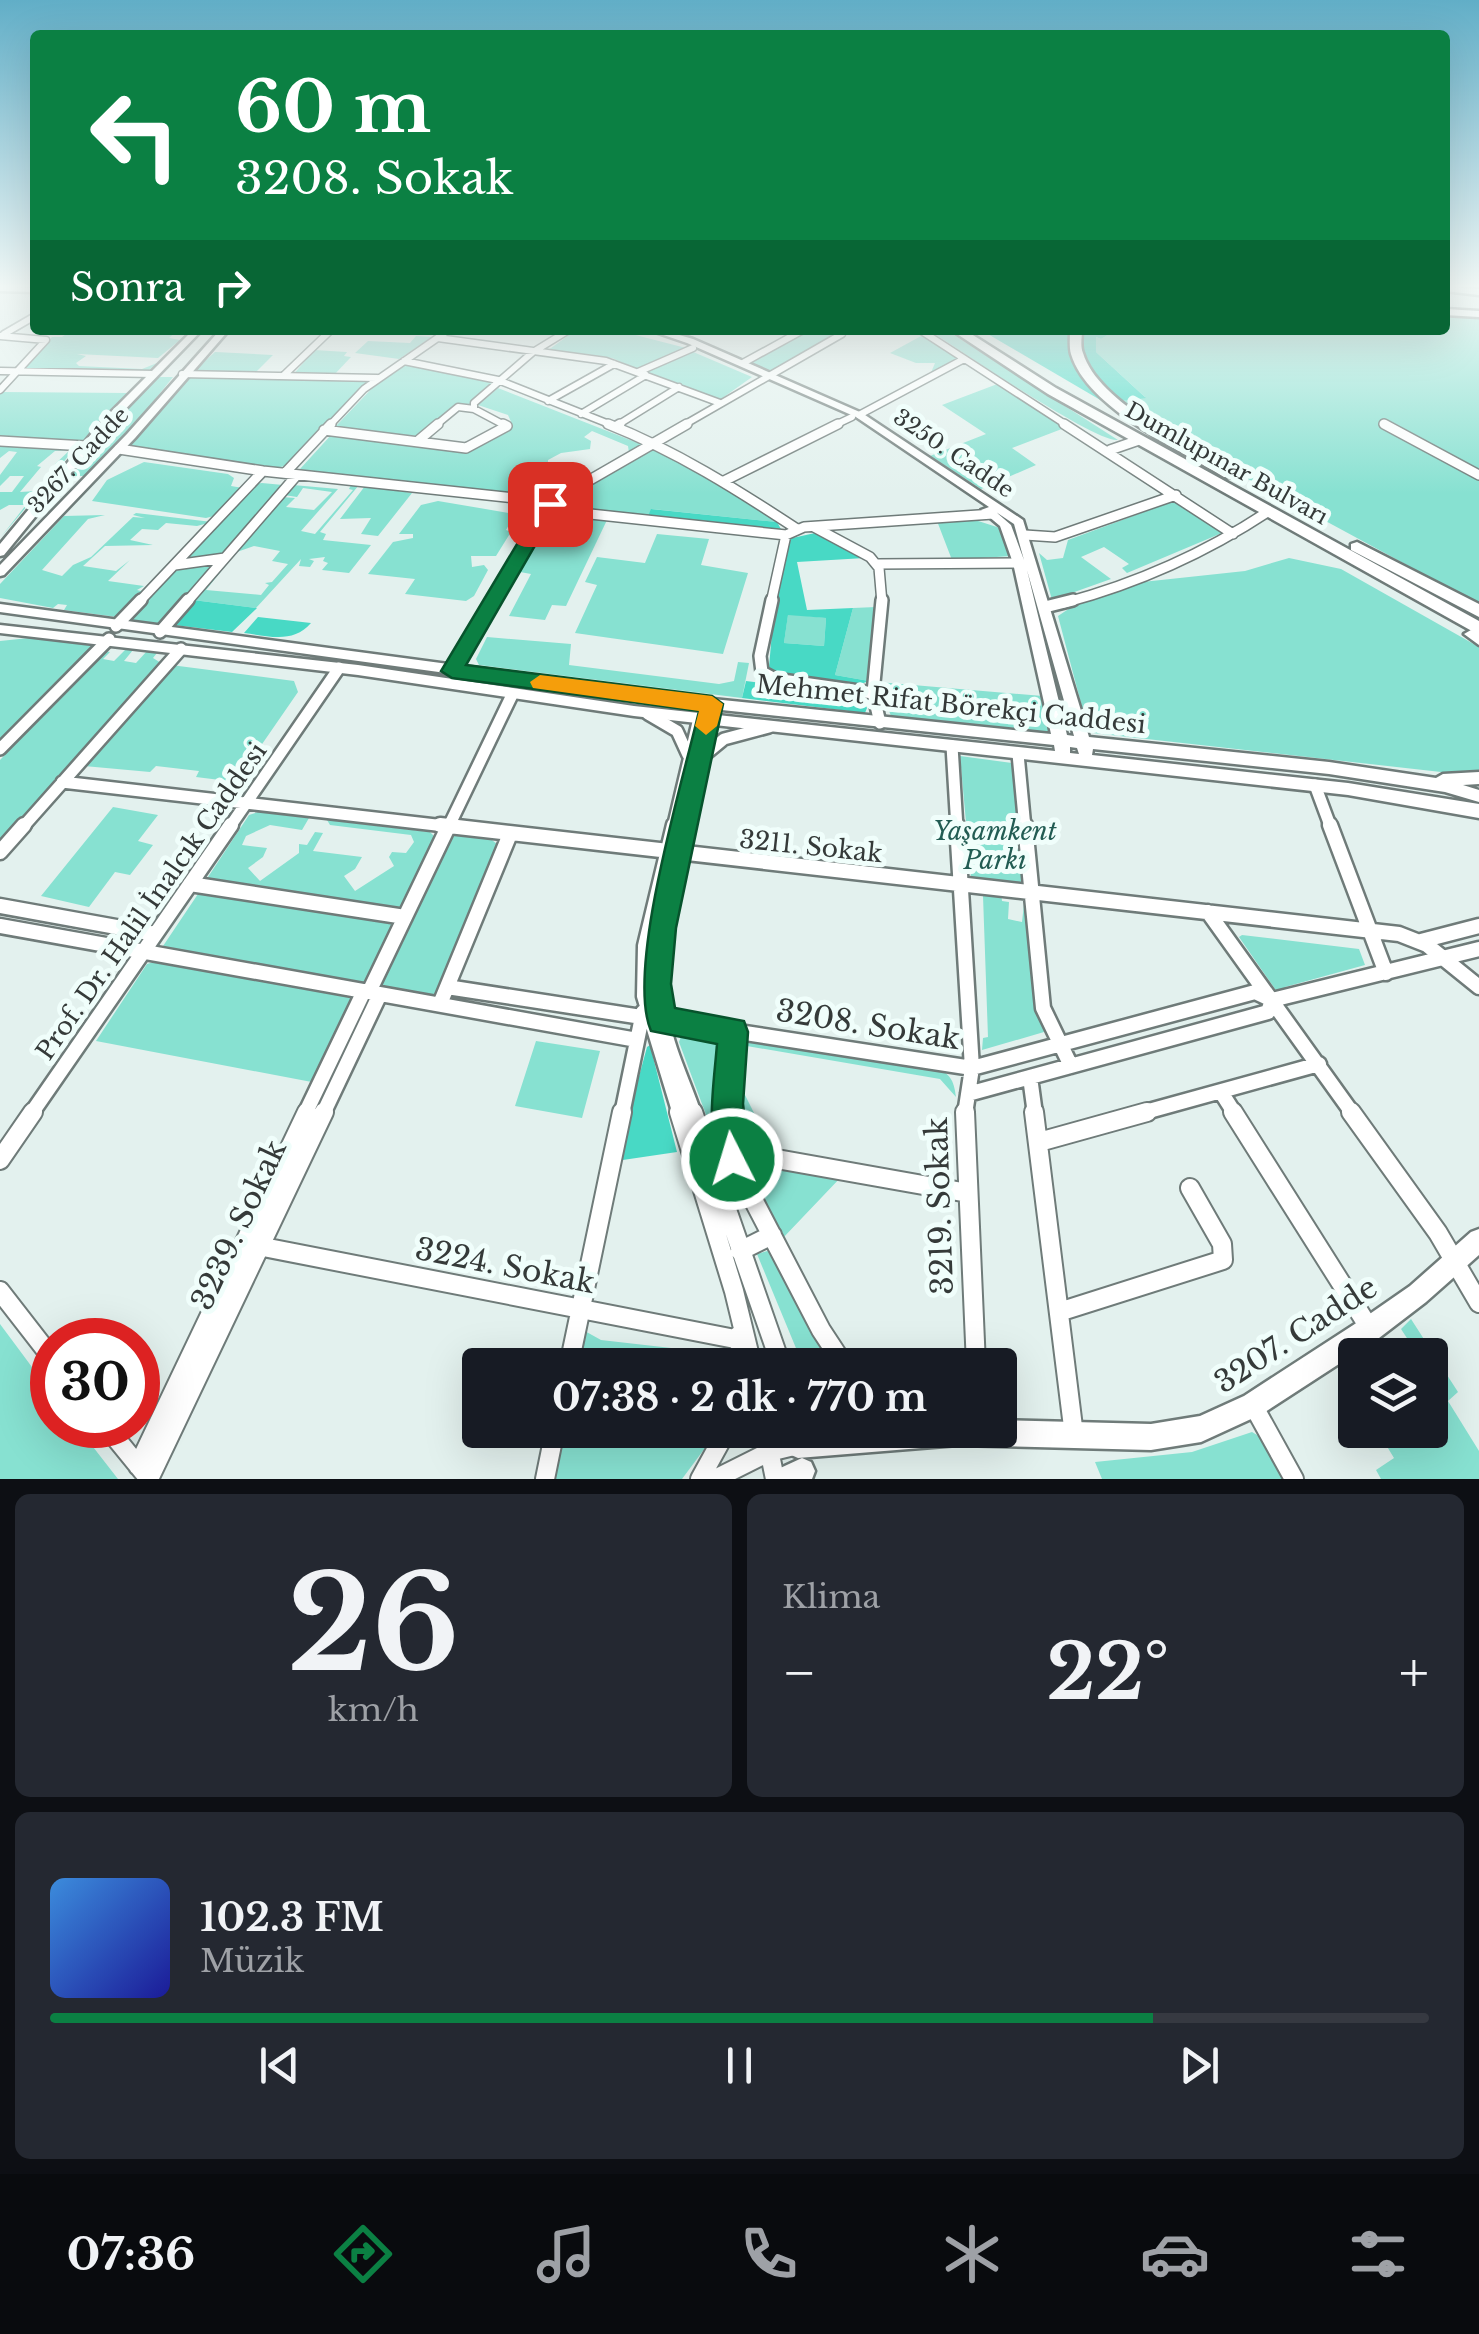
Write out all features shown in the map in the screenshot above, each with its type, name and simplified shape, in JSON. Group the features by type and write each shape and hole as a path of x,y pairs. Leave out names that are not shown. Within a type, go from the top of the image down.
{"highway":[{"name":"Dumlupınar Bulvarı","path":"998,356 1269,511 1479,613"},
{"name":"Dumlupınar Bulvarı","path":"1012,356 1059,386 1259,495 1330,541"},
{"path":"1076,356 1103,390 1183,448 1259,495"},
{"path":"1330,541 1340,558 1477,635"}],"street":[{"path":"0,390 31,356"},
{"name":"3267. Cadde","path":"0,552 86,446 172,356"},
{"name":"3267. Cadde","path":"0,572 199,356"},
{"path":"283,376 304,356"},
{"path":"285,474 377,378 411,356"},
{"path":"474,408 474,402 528,356"},
{"path":"570,356 614,364 720,403"},
{"path":"581,414 677,356"},
{"name":"3250. Cadde","path":"714,356 856,416 1016,518 1025,534 1026,563 1064,758"},
{"name":"3250. Cadde","path":"724,356 766,376"},
{"path":"743,363 756,356"},
{"path":"448,678 548,506 799,356"},
{"path":"959,356 1110,450 1233,534"},
{"path":"724,482 964,359"},
{"path":"404,361 498,380 653,442 797,529"},
{"path":"548,401 614,364"},
{"path":"0,371 377,378"},
{"path":"615,427 679,387"},
{"path":"324,430 466,448 507,426 474,408 458,407 419,440"},
{"name":"3250. Cadde","path":"856,416 993,514 1010,534 1045,607 1088,761"},
{"path":"1384,424 1479,475"},
{"path":"1110,450 1139,440"},
{"path":"0,441 86,446"},
{"path":"118,448 285,474 786,535 814,526 993,514"},
{"path":"0,750 263,471"},
{"path":"160,632 297,475"},
{"path":"1010,534 1055,537 1176,495"},
{"path":"1045,607 1103,590 1233,534 1269,511"},
{"path":"814,526 878,564 1026,563"},
{"path":"786,535 760,656 762,672 775,679 873,692"},
{"path":"173,566 225,558"},
{"path":"878,564 882,605 873,692 880,723"},
{"name":"Mehmet Rifat Börekçi Caddesi","path":"0,608 181,648 448,678 512,694 634,710 880,723 1061,741 1380,775 1479,796"},
{"name":"Mehmet Rifat Börekçi Caddesi","path":"0,632 160,632 448,678 705,711 784,727 1315,786 1479,811"},
{"path":"0,852 181,648"},
{"name":"Prof. Dr. Halil İnalcık Caddesi","path":"0,1160 339,668"},
{"name":"3239. Sokak","path":"145,1475 512,694"},
{"path":"634,710 660,718 677,731 694,761"},
{"path":"572,1348 637,1040 649,1016 673,854 705,711"},
{"path":"694,761 724,739 784,727"},
{"name":"3219. Sokak","path":"952,746 972,1068 964,1114 975,1348"},
{"path":"1018,754 1043,1008 1071,1066"},
{"path":"1380,775 1440,780 1479,778"},
{"name":"3211. Sokak","path":"62,782 1370,931 1421,941 1479,987"},
{"path":"1315,786 1386,973"},
{"path":"440,1004 510,834"},
{"path":"190,884 405,917"},
{"path":"0,906 155,934"},
{"path":"1208,912 1438,1232 1479,1303"},
{"path":"0,926 637,1040"},
{"path":"1421,941 1479,926"},
{"name":"3208. Sokak","path":"447,987 972,1068 1255,992 1272,1000 1479,950"},
{"name":"3208. Sokak","path":"968,1094 1268,1012 1272,1000"},
{"path":"649,1016 774,1348"},
{"path":"649,1016 748,1348"},
{"path":"733,1032 728,1104 732,1151 833,1348"},
{"path":"1038,1142 1319,1064"},
{"path":"1030,1077 1074,1435"},
{"path":"1221,1092 1370,1329"},
{"path":"732,1151 968,1192"},
{"path":"1059,1312 1223,1260 1222,1244 1190,1188"},
{"path":"740,1251 772,1235"},
{"name":"3207. Cadde","path":"1017,1433 1178,1434 1212,1425 1253,1405 1370,1329 1479,1240"},
{"name":"3224. Sokak","path":"252,1244 740,1340"},
{"path":"734,1291 740,1348"},
{"path":"0,1292 30,1330"},
{"path":"1253,1405 1294,1479"},
{"path":"124,1448 145,1475"},
{"path":"544,1479 551,1448"},
{"path":"700,1479 717,1448"},
{"path":"768,1448 793,1464"},
{"name":"3207. Cadde","path":"715,1479 769,1452 793,1464 862,1448"}],"green space":[{"path":"36,356 86,356 76,363 79,366 142,369 157,363 148,371 24,370"},
{"path":"211,356 272,356 255,373 194,371"},
{"path":"309,356 351,357 334,375 293,375"},
{"path":"594,356 669,356 639,370 612,358"},
{"path":"680,356 703,356 752,377 721,399 643,372"},
{"path":"760,356 796,356 770,371 749,362"},
{"path":"898,356 959,358 930,375 935,363 916,363"},
{"path":"969,356 987,356 1118,440 1084,427"},
{"path":"1025,356 1072,356 1094,387 1148,428"},
{"path":"1083,356 1100,356 1146,398 1121,401 1097,379"},
{"path":"1100,356 1479,356 1479,604 1174,439 1121,401 1145,397"},
{"path":"405,364 491,384 470,407 464,405 416,436 334,428 380,380"},
{"path":"190,376 368,381 291,464 270,470 129,446 183,379"},
{"path":"156,377 173,377 133,427 85,476 67,476"},
{"path":"1000,383 1067,427 1012,448 1036,465 981,489 930,456 986,434 942,405"},
{"path":"498,388 643,445 629,453 628,446 592,431 584,437 591,441 590,449 561,453 548,460 548,464 556,465 554,478 574,479 576,485 547,497 302,473 300,469 332,434 464,453 513,426 508,415 478,405"},
{"path":"0,393 129,393 82,442 0,439"},
{"path":"0,444 73,450 62,464 55,464 70,450 55,451 37,466 41,467 20,492 37,491 56,469 52,468 59,468 1,537 26,505 9,505 0,510 0,492 12,492 24,476 10,476 0,486 0,475 17,452 9,451 0,458"},
{"path":"658,447 718,481 777,522 652,509 648,516 567,506 563,509 557,504"},
{"path":"144,462 228,474 234,478 231,486 243,488 218,515 206,518 92,501 107,480"},
{"path":"299,478 359,485 320,532 326,534 323,540 371,545 349,573 322,570 328,563 323,561 325,557 309,559 314,561 310,567 299,566 301,559 256,608 193,600 227,564 206,590 261,595 269,585 265,583 272,582 288,564 272,561 280,551 254,546 234,553 282,497 295,498 286,507 314,510 332,492 303,488 297,497 284,495 293,485 338,489 301,531 315,534 353,490 349,489 351,485 296,481"},
{"path":"254,484 283,485 224,554 186,560"},
{"path":"365,486 412,493 378,536 361,534 371,518 340,519"},
{"path":"438,501 515,514 506,530 511,532 496,556 471,556 472,567 484,565 488,570 474,596 466,601 405,594 415,579 368,574 393,542 413,538 413,534 399,534 421,505"},
{"path":"1171,502 1180,503 1222,533 1127,573 1122,568 1129,564 1104,547 1081,557 1111,579 1052,600 1039,553 1047,560 1063,558 1068,540"},
{"path":"567,505 648,516 651,509 777,522 782,531 563,509"},
{"path":"552,514 607,520 566,606 552,605 545,620 509,616 531,574 520,572"},
{"path":"105,515 88,519 42,570 62,576 73,565 91,557 133,517 145,518 133,515 212,522 197,526 166,523 158,530 142,529 130,540 153,545 105,546 83,566 116,571 130,560 108,581 144,586 137,590 141,591 175,559 117,617 64,610 67,605 53,608 0,598 0,584 64,516"},
{"path":"972,519 1000,528 1011,556 952,560 937,521"},
{"path":"815,533 865,558 797,562 807,610 853,608 835,675 869,681 858,685 776,677 769,667 788,539","holes":["788,615 826,618 824,646 784,643"]},
{"path":"657,534 709,539 701,565 748,573 723,654 575,633 597,585 585,582 597,557 645,563"},
{"path":"1289,558 1341,569 1479,647 1479,771 1450,773 1093,733 1087,726 1058,616 1076,604 1133,583 1245,571"},
{"path":"216,564 163,624 128,617 174,571"},
{"path":"193,600 257,608 232,632 174,625"},
{"path":"876,607 869,681 835,675 853,608"},
{"path":"788,614 826,618 824,646 784,643"},
{"path":"258,617 311,623 288,636 244,633"},
{"path":"487,637 571,644 569,665 719,684 734,681 738,662 749,663 742,698 479,665 476,659"},
{"path":"29,638 95,646 0,745 0,641"},
{"path":"126,649 133,650 124,661 136,663 147,651 157,653 153,658 161,663 0,844 0,760 106,651 110,652 103,659 114,661"},
{"path":"171,665 294,681 298,692 236,782 196,777 199,771 156,766 150,772 84,766"},
{"path":"746,681 861,696 867,708 865,713 742,698"},
{"path":"878,682 1043,696 1051,730 1049,733 891,716"},
{"name":"Yaşamkent Parkı","path":"960,756 1012,763 1027,883 971,877"},
{"path":"113,807 158,815 138,841 153,845 130,875 115,872 89,907 41,896"},
{"path":"258,812 309,818 302,830 270,825 246,836 242,845 267,848 263,857 248,868 260,881 299,853 299,844 307,845 315,832 323,833 313,851 362,857 355,869 344,876 355,891 394,866 389,857 392,852 406,853 414,842 411,835 330,825 327,820 430,832 437,839 403,907 397,911 212,883 208,877 249,815"},
{"path":"458,834 488,837 497,844 436,997 375,988 448,838"},
{"path":"972,889 1001,893 1002,901 1009,902 1008,919 1022,922 1024,904 1030,905 1044,1032 982,1050 983,1038 988,1037 983,896 973,894"},
{"path":"200,891 387,920 394,926 367,981 361,985 159,952"},
{"path":"1239,937 1359,949 1365,965 1285,987 1286,993 1277,992"},
{"path":"154,962 355,997 317,1083 96,1041 147,964"},
{"path":"683,1031 727,1037 722,1147 715,1139 679,1042"},
{"path":"742,1039 934,1067 950,1078 956,1097 940,1079 741,1045"},
{"path":"536,1041 600,1051 582,1118 515,1106"},
{"path":"650,1045 677,1152 616,1161 647,1047"},
{"path":"737,1084 774,1153 737,1145 733,1110"},
{"path":"741,1160 842,1176 782,1239"},
{"path":"771,1250 826,1348 796,1348 757,1254"},
{"path":"1411,1319 1423,1338 1407,1338 1401,1329"},
{"path":"0,1324 30,1364 30,1448 94,1448 118,1479 0,1479"},
{"path":"583,1330 601,1340 671,1348 579,1348"},
{"path":"1448,1376 1458,1392 1448,1401"},
{"path":"1448,1401 1479,1451 1479,1479 1381,1479 1376,1470 1394,1458 1388,1448 1448,1448"},
{"path":"1252,1432 1264,1439 1286,1479 1102,1479 1095,1462 1192,1452"},
{"path":"558,1448 705,1448 682,1479 552,1479"}],"slow traffic":[{"path":"540,682 712,704 706,726"}],"route":[{"path":"550,504 452,671 712,704 658,953 657,984 662,1021 733,1032 728,1104 732,1159"}]}
